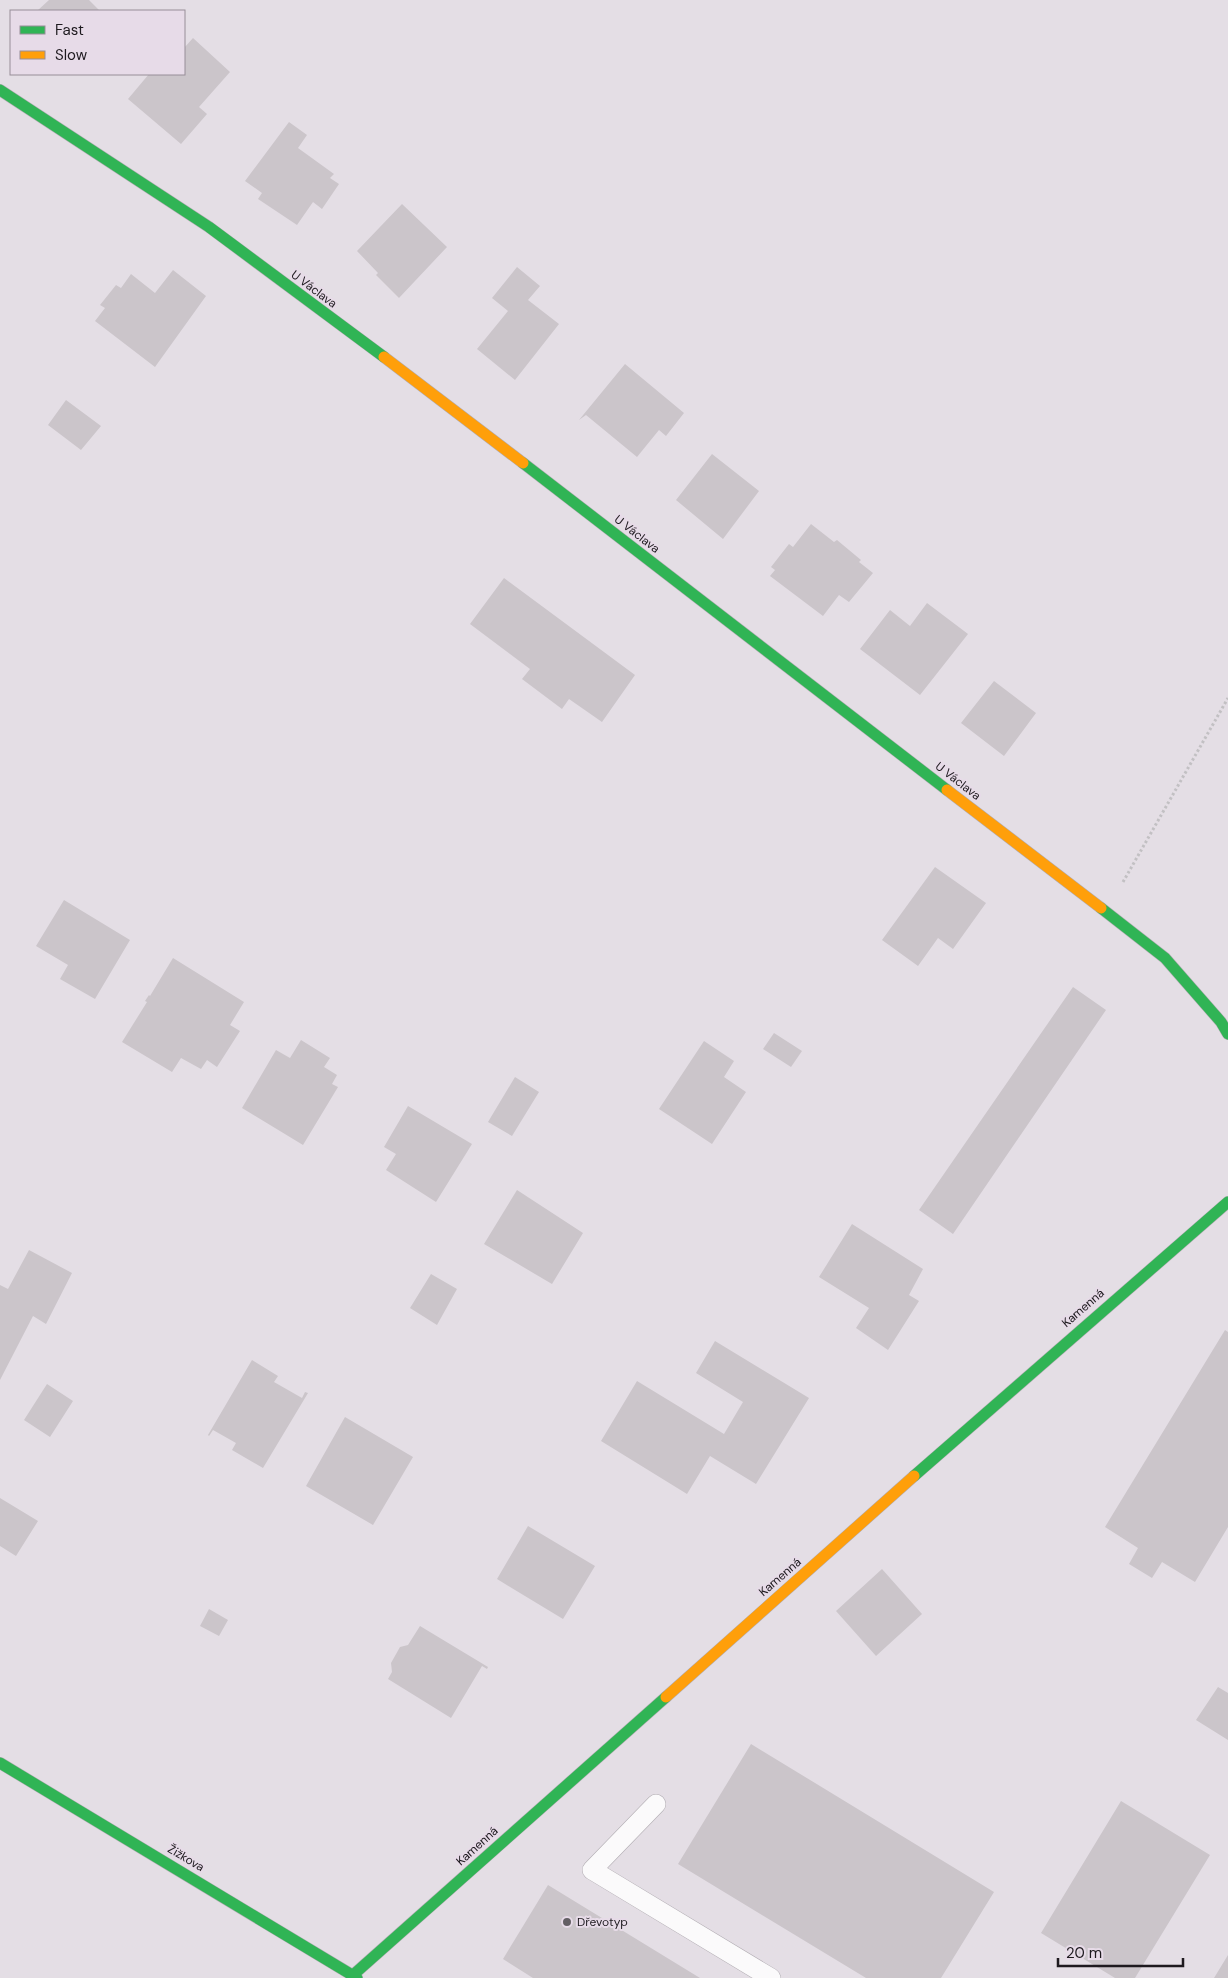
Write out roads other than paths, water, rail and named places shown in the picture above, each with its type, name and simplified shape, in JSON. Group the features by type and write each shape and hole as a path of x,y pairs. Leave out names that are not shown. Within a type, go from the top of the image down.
{"street":[{"name":"U Václava","path":"0,90 208,227 452,408 1165,958 1221,1022 1228,1034"},
{"name":"Kamenná","path":"355,1977 1057,1349 1228,1202"},
{"name":"Žižkova","path":"0,1763 355,1977"}],"lane":[{"path":"656,1804 592,1870 770,1978"}],"place":[{"name":"Dřevotyp","path":"567,1922"}]}
